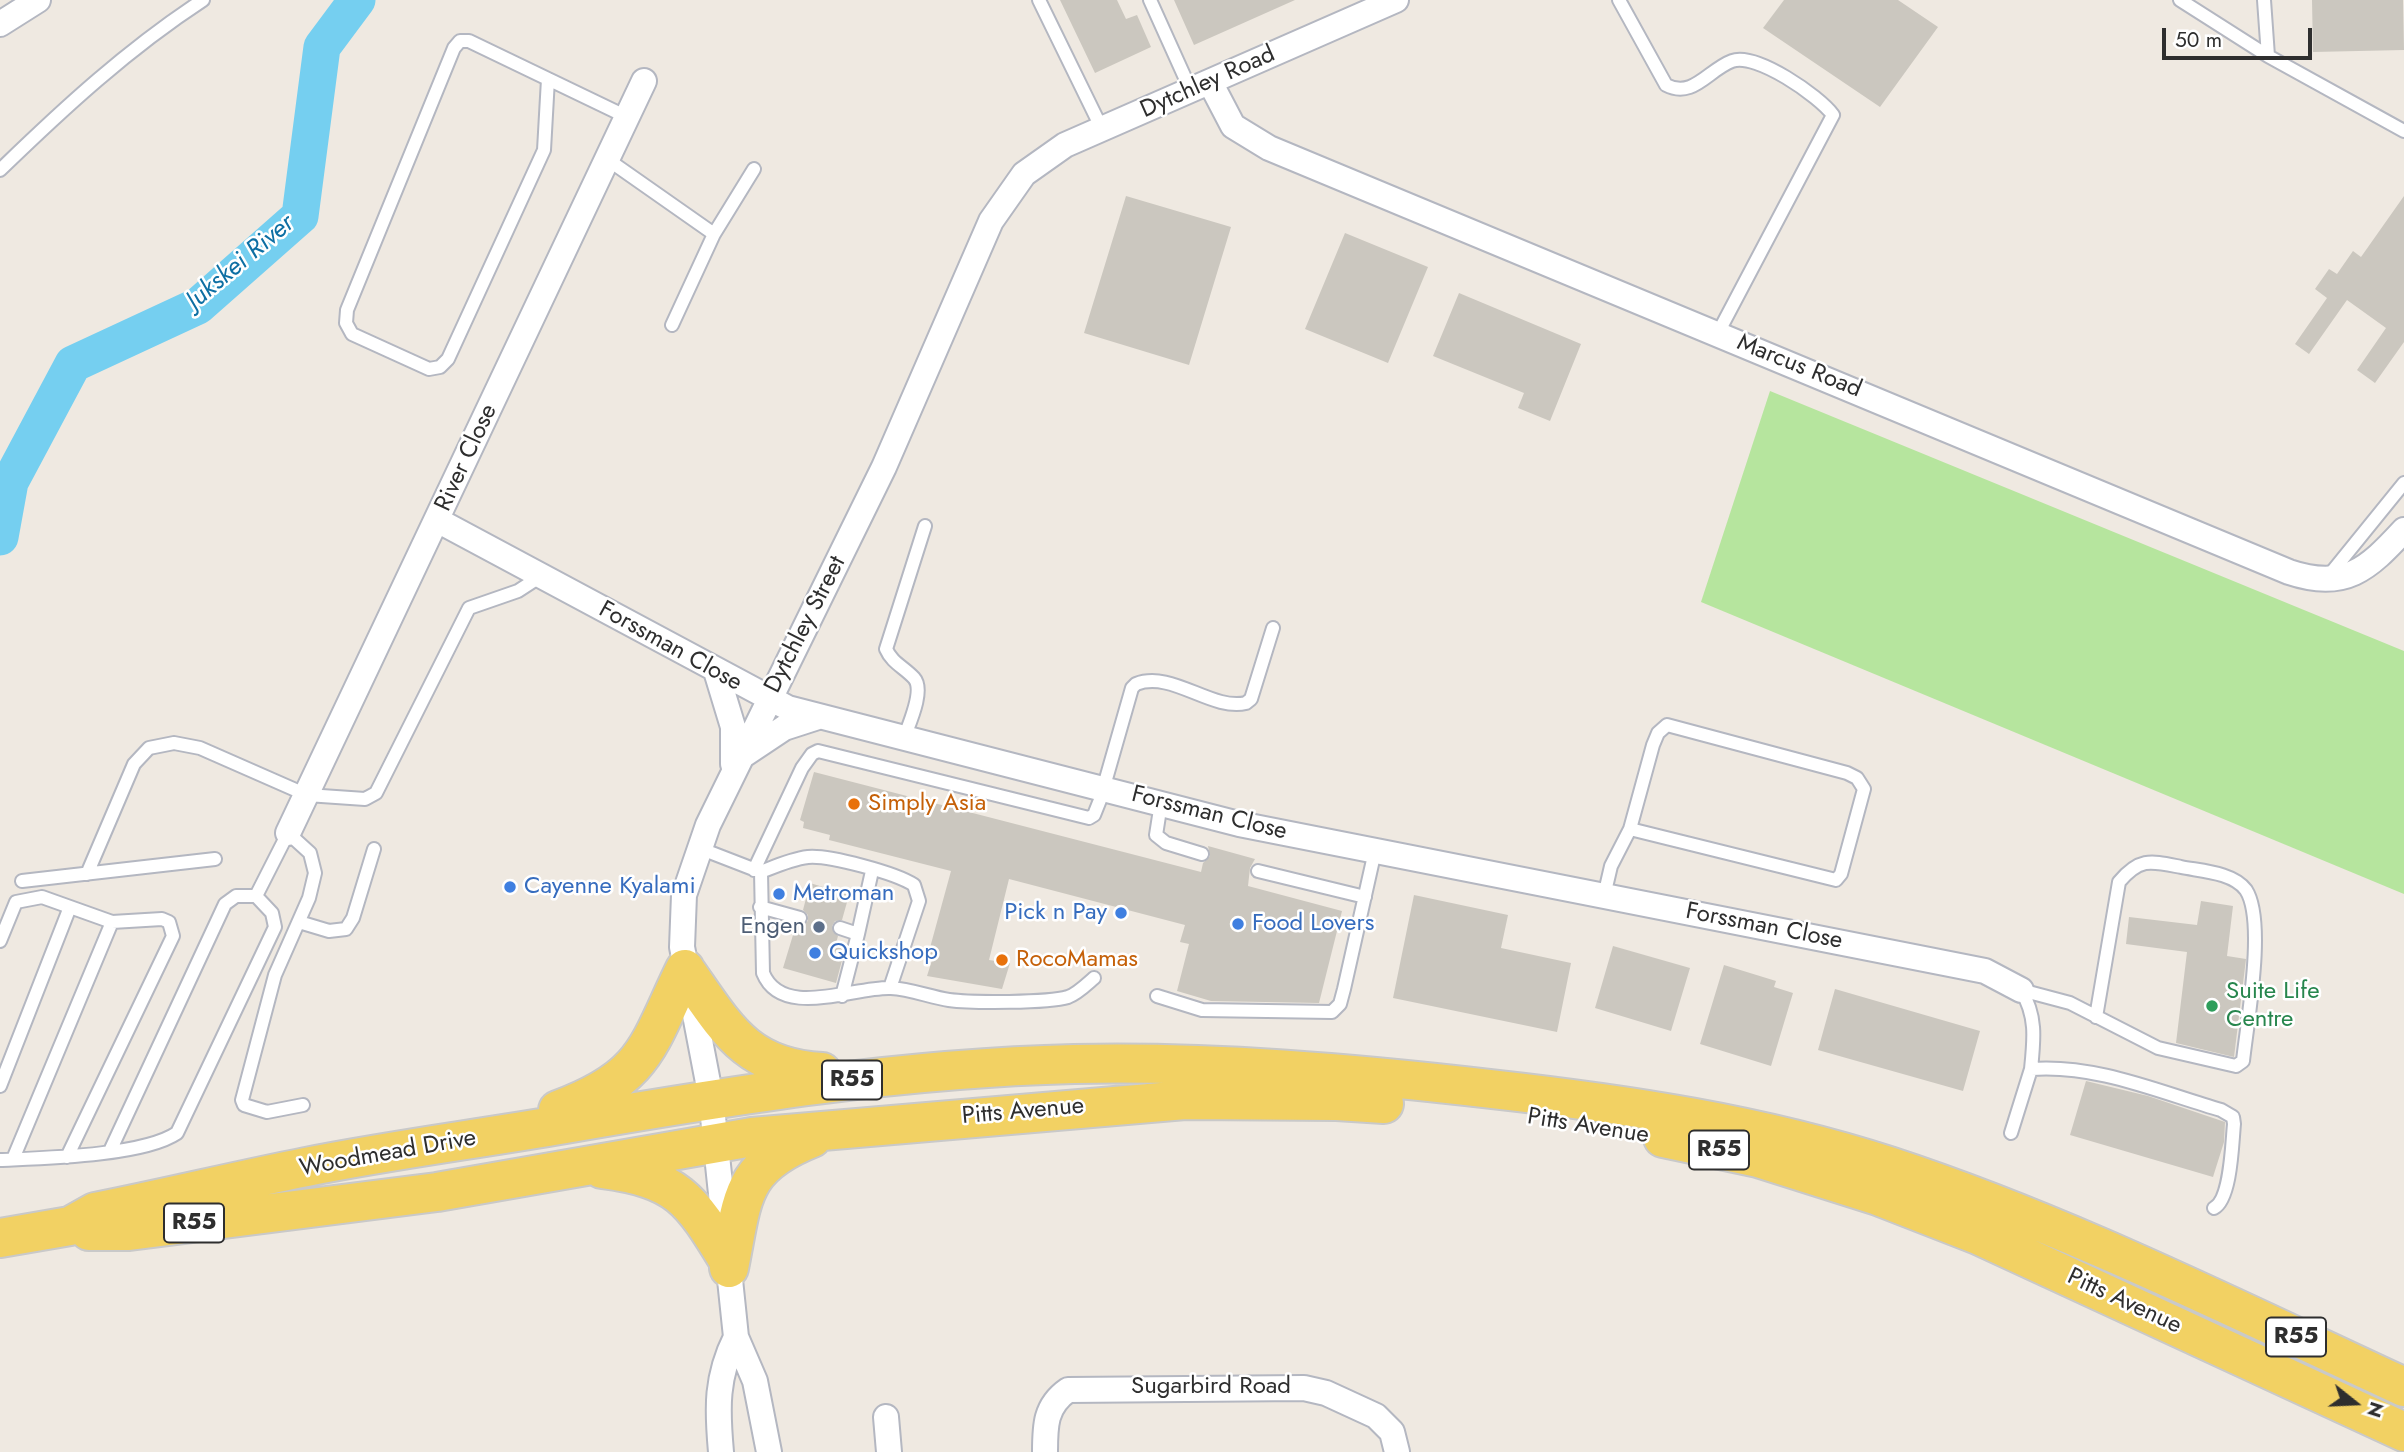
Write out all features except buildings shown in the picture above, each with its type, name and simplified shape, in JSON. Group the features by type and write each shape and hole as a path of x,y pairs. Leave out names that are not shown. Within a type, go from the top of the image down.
{"main road":[{"path":"685,970 729,1034 747,1050 767,1062 798,1071 890,1076"},
{"path":"481,1138 593,1097 631,1071 653,1039 685,970"},
{"name":"Pitts Avenue","path":"710,1098 890,1076 1070,1064 1171,1064 1290,1070 1549,1096 1648,1109 1757,1130 1886,1165 1993,1203 2122,1258 2404,1387"},
{"name":"Woodmead Drive","path":"0,1238 70,1226 95,1212 310,1167 710,1098"},
{"name":"Pitts Avenue","path":"716,1141 837,1128 1172,1101 1337,1101 1503,1114 1641,1134 1758,1158 1878,1196 1953,1225 2404,1432"},
{"path":"729,1264 743,1201 758,1169 788,1148 837,1128"},
{"name":"Woodmead Drive","path":"70,1226 86,1231 129,1231 438,1192 716,1141"},
{"path":"580,1166 620,1171 667,1185 684,1196 699,1213 729,1264"},
{"path":"2351,1407 2398,1452"}],"street":[{"path":"0,24 38,0"},
{"name":"Dytchley Road","path":"1024,174 1065,145 1396,0"},
{"name":"River Close","path":"289,833 644,82"},
{"name":"Marcus Road","path":"1200,87 1247,137 2309,579 2326,580 2350,576 2368,567 2404,530"},
{"name":"Dytchley Street","path":"736,1337 716,1141 685,970 681,922 684,895 699,848 737,764 884,467 990,220 1024,174"},
{"name":"Forssman Close","path":"437,520 768,700 819,717 1239,824 1984,971 2021,990"},
{"path":"716,671 733,727 737,764"},
{"path":"737,764 784,728 819,717"},
{"path":"721,1452 719,1386 723,1362 736,1337"},
{"path":"736,1337 755,1381 769,1452"},
{"name":"Sugarbird Road","path":"1045,1452 1048,1411 1057,1398 1068,1390 1282,1386 1326,1393 1376,1416 1392,1432 1397,1452"},
{"path":"886,1417 889,1452"}],"lane":[{"path":"0,170 87,86 158,29 204,0"},
{"path":"1039,0 1102,129"},
{"path":"1150,0 1200,87"},
{"path":"1619,0 1666,85 1677,90 1691,88 1733,61 1751,60 1765,65 1825,104 1833,116 1718,333"},
{"path":"2180,0 2268,56 2404,131"},
{"path":"2264,0 2268,56"},
{"path":"548,79 544,150 448,359 440,367 429,369 352,334 346,323 347,310 454,48 460,41 469,41 548,79 627,117"},
{"path":"607,159 714,234"},
{"path":"672,325 714,234 754,169"},
{"path":"2326,580 2404,483"},
{"path":"904,738 919,688 916,679 890,658 886,649 925,526"},
{"path":"87,874 134,764 149,748 174,743 200,748 307,794 365,799 376,793 469,608 518,591 541,576"},
{"path":"1094,978 1073,995 1055,999 951,1000 890,988 826,998 786,995 767,984 762,973 757,871 802,768 812,754 818,751 1080,818 1094,815 1132,688 1136,684 1158,682 1232,703 1247,703 1251,699 1273,628"},
{"path":"1604,896 1611,866 1630,829 1653,745 1658,733 1667,725 1847,773 1857,778 1864,789 1841,874 1836,880 1630,829"},
{"path":"1161,802 1156,835 1166,843 1202,854"},
{"path":"256,896 289,833 310,853 315,865 309,898 275,975 242,1100 244,1105 256,1112 303,1105"},
{"path":"699,848 757,871 811,857 908,881 918,893 919,901 890,988"},
{"path":"299,922 329,931 345,929 353,918 374,849"},
{"path":"1157,996 1202,1010 1332,1012 1340,1004 1375,851"},
{"path":"22,881 215,859"},
{"path":"2021,990 2070,1003 2095,1017 2158,1048 2236,1066 2244,1061 2256,935 2246,890 2229,877 2152,861 2132,867 2119,882 2095,1017"},
{"path":"1258,870 1365,897"},
{"path":"842,996 872,871"},
{"path":"110,1151 225,904 236,896 256,896 272,913 275,927 177,1133 167,1140 110,1151 67,1157 7,1159 112,922"},
{"path":"0,941 16,902 42,897 112,922 162,919 169,922 173,936 67,1157"},
{"path":"0,1086 70,907"},
{"path":"760,907 800,918"},
{"path":"840,928 858,934"},
{"path":"2011,1133 2031,1069 2035,1031 2031,1006 2021,990"},
{"path":"2031,1069 2059,1067 2090,1071 2229,1113 2234,1124 2225,1193 2220,1205 2214,1208"}],"green space":[{"path":"1770,391 2404,651 2404,894 1701,602"}],"waterway":[{"name":"Jukskei River","path":"0,537 10,482 73,364 198,306 300,216 322,47 357,0"}],"place":[{"name":"Simply Asia","path":"854,804"},
{"name":"Cayenne Kyalami","path":"510,887"},
{"name":"Metroman","path":"779,894"},
{"name":"Pick n Pay","path":"1121,913"},
{"name":"Food Lovers","path":"1238,924"},
{"name":"Engen","path":"819,927"},
{"name":"Quickshop","path":"815,953"},
{"name":"RocoMamas","path":"1002,960"},
{"name":"Suite Life Centre","path":"2212,1006"}]}
